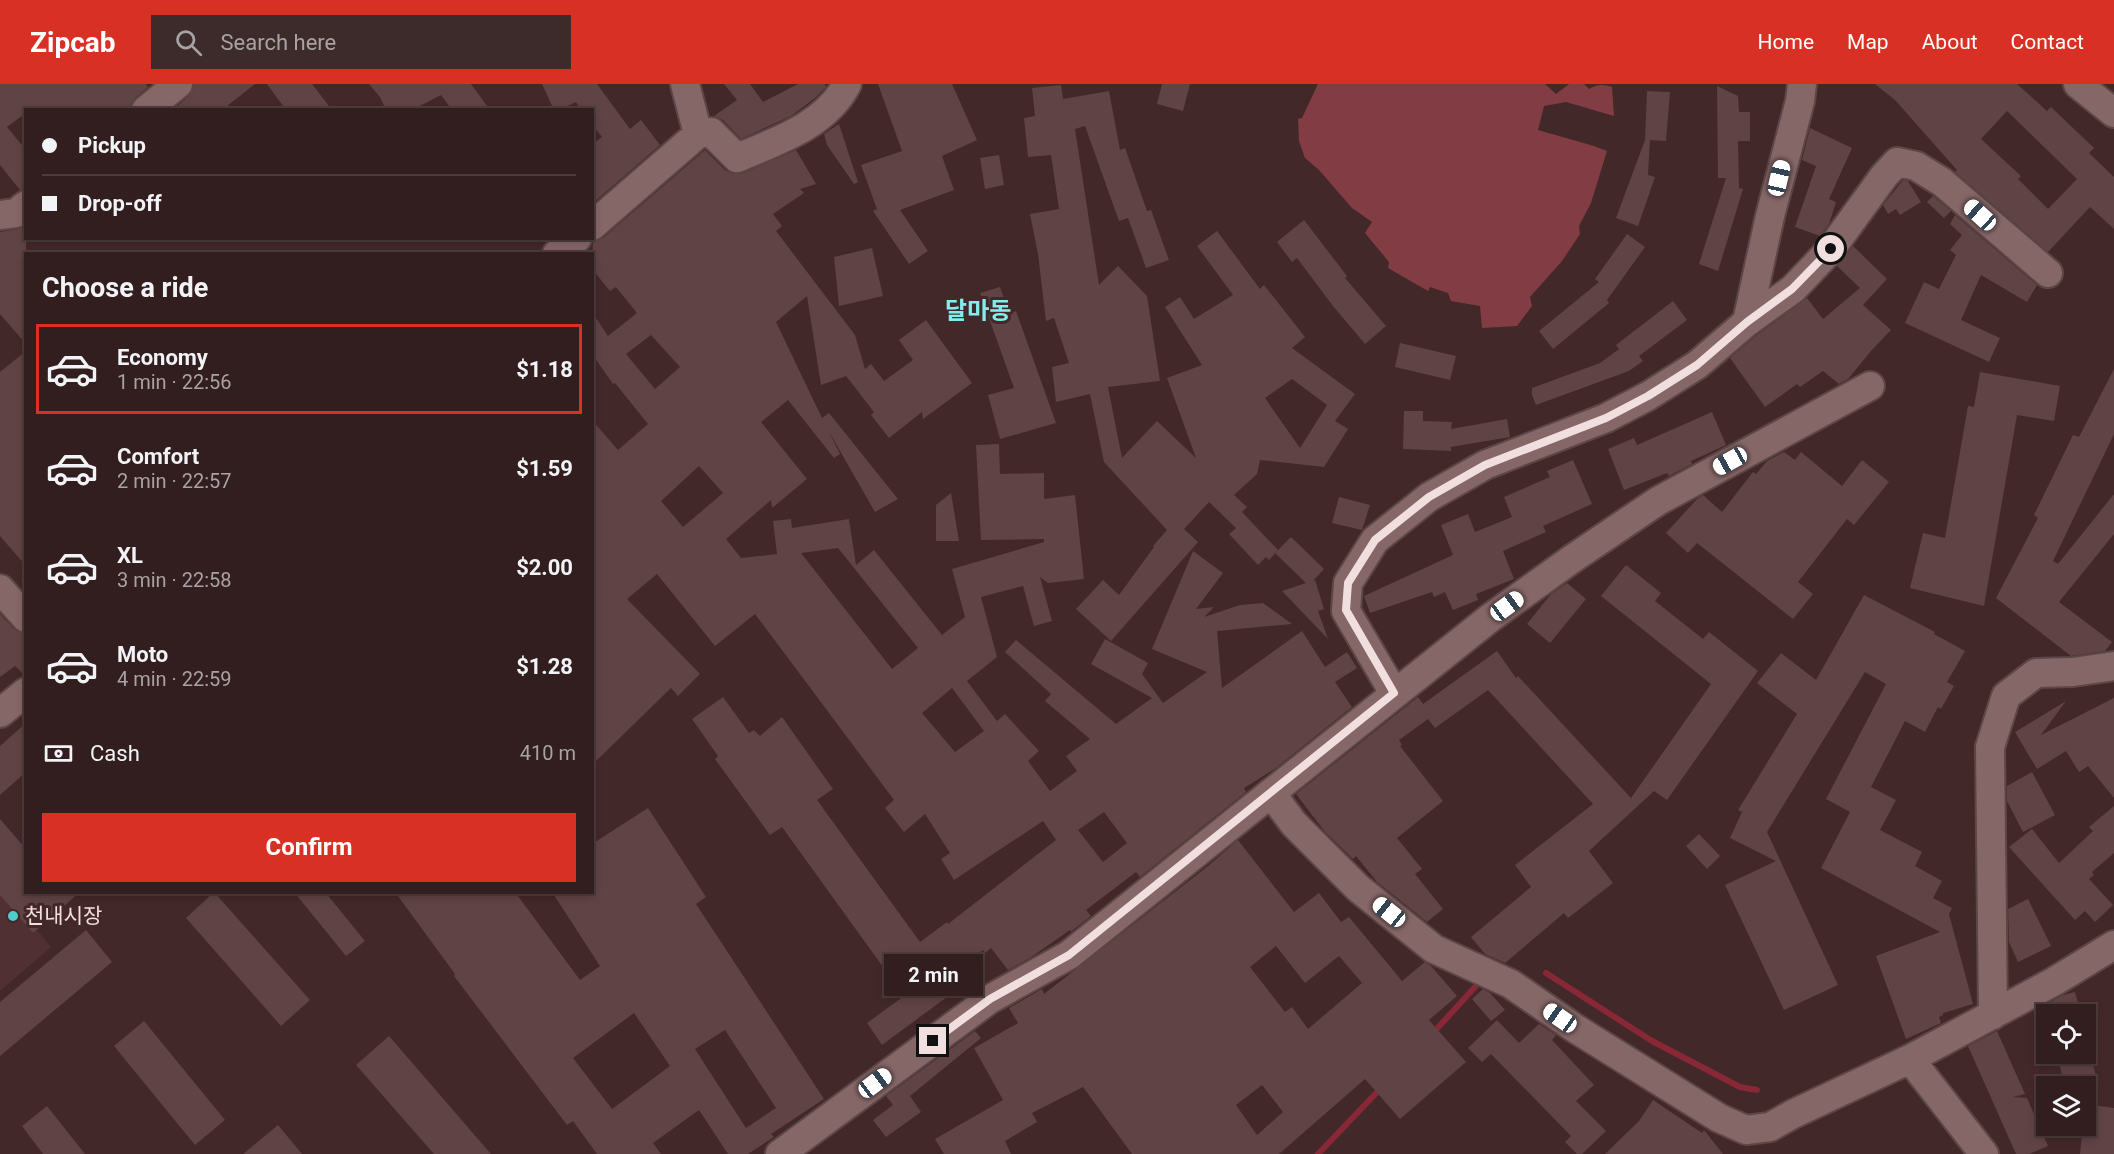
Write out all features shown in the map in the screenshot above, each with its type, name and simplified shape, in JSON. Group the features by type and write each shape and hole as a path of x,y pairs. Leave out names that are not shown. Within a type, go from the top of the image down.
{"street":[{"path":"148,108 178,84"},
{"path":"684,84 698,134"},
{"path":"594,224 698,134 711,132 737,158 791,135 839,99 848,84"},
{"path":"1747,322 1773,205 1800,101 1802,84"},
{"path":"2078,84 2114,113"},
{"path":"1394,693 1346,610 1348,583 1375,540 1429,497 1485,465 1606,418 1648,396 1697,365 1747,322 1792,289 1831,249 1884,176 1897,162 1916,166 1942,182 2048,273"},
{"path":"0,215 16,213 24,207"},
{"path":"560,252 574,240"},
{"path":"780,1154 990,999 1069,955 1490,618 1658,501 1870,386"},
{"path":"0,589 24,616"},
{"path":"1993,1015 1990,747 2006,696 2036,673 2073,672 2114,666"},
{"path":"0,713 24,694"},
{"path":"1271,793 1294,824 1358,888 1434,949 1511,984 1586,1035 1719,1118 1746,1131 1770,1126 1910,1059 2055,981 2114,945"},
{"path":"1910,1059 1984,1154"}],"shaded area":[{"path":"1318,84 1545,84 1556,94 1569,84 1584,84 1589,89 1600,85 1612,87 1614,116 1566,102 1544,106 1538,130 1607,151 1591,203 1579,226 1580,234 1562,261 1530,297 1532,306 1517,326 1482,328 1480,306 1451,301 1448,293 1430,287 1428,291 1388,268 1389,262 1365,233 1372,222 1352,208 1319,170 1305,158 1299,141 1298,119 1302,118"},
{"name":"천내시장","path":"0,886 51,947 0,991"}],"building":[{"path":"0,84 146,84 148,87 135,98 130,108 24,108 24,114 7,127 24,148 24,189 20,190 0,165"},
{"path":"194,84 255,84 225,108 175,108 193,90"},
{"path":"267,84 312,84 330,108 285,108"},
{"path":"369,84 471,84 489,108 451,108 441,95 416,108 385,108 380,97"},
{"path":"542,84 597,84 630,129 641,120 660,145 594,202 594,143 602,137 594,127 594,108 580,108 576,102 563,108 553,108"},
{"path":"724,84 750,84 763,102 798,84 825,84 826,87 791,116 741,139 723,120 714,116 737,100"},
{"path":"878,84 952,84 977,140 942,156 954,190 900,210 928,251 909,264 873,211 877,209 861,165 902,151"},
{"path":"1162,84 1190,84 1183,111 1157,104"},
{"path":"1875,84 2017,84 2047,111 2051,107 2094,148 2089,153 2114,177 2114,229 2090,207 2048,252 1955,172 1957,170 1895,100","holes":["2007,111 2077,179 2048,209 2018,179 2021,176 1981,139"]},
{"path":"1061,85 1063,99 1109,91 1120,150 1125,148 1147,211 1151,210 1169,260 1146,268 1128,218 1119,221 1085,126 1075,129 1099,285 1118,266 1147,296 1160,381 1108,387 1122,458 1157,421 1196,458 1167,378 1202,365 1165,307 1180,297 1194,319 1233,295 1197,246 1217,231 1260,289 1264,285 1305,337 1292,348 1355,394 1335,421 1348,429 1324,467 1260,460 1257,474 1234,495 1247,507 1242,512 1278,550 1269,560 1266,557 1258,565 1229,534 1236,528 1209,502 1184,529 1198,542 1111,641 1076,609 1103,580 1119,595 1167,530 1104,462 1090,394 1056,402 1052,367 1069,363 1054,318 1046,321 1038,254 1030,214 1059,209 1051,155 1028,157 1024,118 1035,116 1032,88","holes":["1292,379 1327,405 1300,448 1265,398"]},
{"path":"1717,86 1738,96 1739,112 1750,112 1750,141 1738,141 1739,188 1743,189 1718,271 1699,264 1726,178 1718,178"},
{"path":"1647,91 1670,92 1666,141 1650,140 1648,175 1655,177 1638,226 1616,218 1645,140"},
{"path":"839,124 858,182 854,184 827,145 824,134"},
{"path":"1810,128 1852,148 1829,199 1836,202 1829,224 1820,236 1795,227 1816,166 1802,160"},
{"path":"705,150 725,170 734,174 743,173 796,150 816,184 800,189 804,193 773,214 782,226 776,231 855,335 865,369 871,364 884,381 913,360 899,340 926,320 972,383 923,419 922,412 889,438 871,415 874,412 846,376 821,385 807,296 776,322 822,418 829,413 898,499 875,512 828,430 840,454 834,458 788,400 761,422 807,479 772,508 771,500 726,539 741,558 777,554 773,521 791,519 792,528 849,519 856,565 874,550 942,635 965,617 952,569 1044,542 1044,539 981,540 976,445 999,444 1000,474 1044,473 1044,499 1075,495 1084,579 1048,583 1040,577 1052,621 1034,626 1023,586 981,597 997,657 967,681 997,721 1005,714 1039,751 1028,761 1050,791 1077,771 1066,756 1090,739 1045,701 1051,694 1005,652 1016,640 1116,724 1152,698 1091,664 1105,639 1148,663 1142,674 1163,703 1207,672 1152,649 1193,551 1223,573 1196,609 1214,607 1204,617 1240,605 1263,603 1292,624 1217,631 1222,688 1302,631 1325,667 1347,652 1357,668 1335,682 1352,707 1276,768 1244,788 1246,792 1140,877 1136,872 1086,910 1091,916 1071,932 1070,930 1030,958 1008,970 991,948 985,953 983,950 946,978 955,991 882,1045 867,1023 904,996 782,827 770,835 715,759 718,756 692,719 723,697 749,733 754,730 760,736 782,717 833,789 817,800 920,942 947,922 948,924 1056,840 1043,821 954,880 941,859 950,853 925,814 904,832 885,808 894,800 755,614 715,646 657,574 627,599 700,674 678,696 671,688 594,763 594,422 618,450 648,424 615,383 613,384 594,357 594,315 608,336 637,313 616,287 610,291 594,271 593,242 603,238","holes":["651,335 680,367 655,389 626,354","699,466 723,493 683,527 661,501","838,548 918,648 892,669 801,553","952,688 984,731 955,752 922,713","1104,812 1127,843 1103,862 1078,830"]},
{"path":"999,155 1004,185 985,189 980,158"},
{"path":"1903,180 1908,181 1921,202 1900,215 1896,209 1888,214 1883,205"},
{"path":"1933,196 1951,211 1944,218 1927,202"},
{"path":"1955,215 2037,285 2027,302 1981,275 1961,320 2000,338 1989,362 1905,323 1924,282 1939,289 1956,255 1950,250 1962,235 1950,224"},
{"path":"1304,220 1347,276 1345,278 1386,326 1365,344 1297,258 1292,262 1277,242"},
{"path":"24,227 24,240 26,240 24,342 0,314 0,232"},
{"path":"1627,234 1645,247 1607,300 1609,303 1553,349 1539,331 1599,282 1595,279"},
{"path":"1853,246 1887,279 1863,305 1891,330 1848,379 1839,384 1823,371 1800,387 1797,384 1765,407 1730,358 1807,298 1823,319 1860,288 1837,266"},
{"path":"872,248 883,296 839,306 834,257"},
{"path":"1000,287 1009,314 1016,311 1056,423 1000,439 988,395 1014,388 980,293"},
{"path":"1673,301 1687,320 1639,356 1643,361 1629,371 1536,405 1532,388 1600,363 1619,349 1616,345"},
{"path":"1400,343 1456,356 1450,380 1395,367"},
{"path":"24,353 24,564 0,536 0,372"},
{"path":"2114,369 2114,434 2053,561 2058,564 2114,494 2114,534 2059,602 2112,642 2105,651 2071,656 1996,598 2038,518 2034,515 2073,435 2079,437"},
{"path":"1980,372 2060,386 2054,421 2017,415 1984,606 1910,588 1923,533 1945,538 1968,406 1974,407"},
{"path":"1404,411 1423,411 1423,421 1452,422 1451,429 1507,419 1510,437 1451,447 1451,451 1403,449"},
{"path":"1712,412 1726,445 1691,461 1692,464 1669,476 1667,473 1624,490 1608,449 1634,438 1637,445"},
{"path":"1784,452 1795,460 1801,452 1842,486 1862,460 1889,482 1854,525 1847,519 1798,582 1813,594 1793,619 1697,543 1688,553 1666,533 1703,495 1722,512 1753,472 1756,474 1767,461"},
{"path":"1573,460 1592,504 1543,526 1546,532 1503,551 1514,579 1476,594 1478,600 1453,610 1445,592 1434,597 1432,592 1370,613 1364,596 1453,555 1441,525 1468,514 1475,532 1512,517 1504,497 1550,477 1547,471"},
{"path":"951,493 959,541 936,541 936,505"},
{"path":"1339,497 1370,505 1362,530 1332,523"},
{"path":"1291,537 1324,569 1313,581 1315,580 1324,609 1318,611 1328,639 1282,591 1306,583 1275,553"},
{"path":"1626,565 1661,593 1655,601 1703,639 1709,632 1758,671 1667,800 1654,791 1589,851 1613,883 1568,918 1564,913 1505,963 1485,954 1471,937 1531,887 1515,865 1593,804 1488,690 1435,728 1428,719 1399,740 1402,745 1400,746 1443,801 1397,838 1422,869 1415,874 1443,909 1427,922 1377,882 1356,856 1353,859 1325,832 1296,794 1418,697 1423,704 1497,651 1516,678 1518,676 1631,798 1711,684 1601,596"},
{"path":"1567,583 1586,599 1550,643 1527,624 1551,594"},
{"path":"1864,595 1935,632 1934,634 1965,651 1947,682 1954,686 1941,709 1938,707 1925,732 1905,721 1871,787 1896,800 1880,830 1922,852 1915,866 1942,881 1933,898 1952,908 1949,914 1973,1004 1943,1013 1939,1017 1941,1023 1906,1039 1876,956 1940,932 1821,868 1850,812 1826,799 1886,684 1865,672 1767,832 1838,985 1784,1010 1725,885 1776,861 1730,838 1742,812 1738,810 1797,714 1757,683 1781,653 1816,680"},
{"path":"0,614 14,629 24,633 24,674 15,666 0,677"},
{"path":"2114,698 2114,798 2088,766 2079,772 2066,751 2037,769 2015,732 2066,701 2041,735"},
{"path":"24,725 24,774 0,795 0,746"},
{"path":"2032,772 2055,815 2023,832 2007,801 2007,786"},
{"path":"2114,806 2114,853 2092,872 2094,875 2089,879 2113,905 2095,922 2085,911 2075,920 2009,847 2032,829 2059,863 2093,831 2089,827"},
{"path":"648,808 706,897 696,904 824,1099 771,1134 774,1137 748,1154 728,1154 699,1110 653,1143 661,1154 597,1154 573,1121 567,1125 454,976 455,974 396,894 516,894 580,980 600,966 553,894 594,894 594,843","holes":["634,1013 670,1066 612,1109 573,1058","725,1030 776,1108 746,1128 695,1049"]},
{"path":"0,819 24,847 24,894 78,894 33,933 0,895"},
{"path":"1699,834 1720,856 1707,869 1686,846"},
{"path":"1238,840 1294,912 1319,893 1341,922 1349,917 1402,981 1425,962 1431,966 1457,996 1429,1020 1466,1062 1400,1119 1365,1079 1279,1154 1132,1154 1083,1087 1032,1113 1037,1122 1005,1141 1011,1154 944,1154 935,1139 1003,1100 974,1048 1018,1023 1009,1008 1042,989 1044,994","holes":["1276,946 1305,983 1339,956 1362,983 1308,1029 1292,1007 1285,1012 1250,967","1262,1085 1283,1112 1257,1135 1236,1105"]},
{"path":"212,894 216,894 310,1000 281,1026 186,918"},
{"path":"296,894 327,894 365,941 346,956"},
{"path":"2028,899 2051,946 2018,962 2009,942 2008,909"},
{"path":"86,930 112,962 0,1056 0,1002"},
{"path":"1483,989 1490,993 1505,1010 1491,1021 1472,999"},
{"path":"2075,992 2078,1004 2047,1004 2063,995"},
{"path":"1497,1020 1519,1043 1539,1024 1556,1035 1552,1040 1594,1085 1576,1101 1606,1131 1582,1154 1577,1154 1565,1142 1571,1136 1491,1054 1482,1062 1468,1048"},
{"path":"144,1021 225,1120 195,1145 114,1046"},
{"path":"975,1031 981,1038 910,1096 921,1112 886,1137 873,1120 893,1105 886,1096"},
{"path":"1997,1031 2025,1094 2013,1097 2027,1098 2036,1119 2036,1136 2044,1136 2048,1146 2029,1154 2016,1154 1968,1046"},
{"path":"389,1036 491,1154 434,1154 356,1065"},
{"path":"2059,1064 2093,1064 2096,1076 2062,1076"},
{"path":"1653,1100 1702,1133 1704,1130 1723,1154 1605,1154 1639,1121"},
{"path":"47,1106 85,1154 43,1154 22,1126"},
{"path":"2096,1106 2114,1108 2114,1154 2080,1154 2082,1136 2096,1136"},
{"path":"278,1125 302,1154 243,1154"}],"waterway":[{"path":"1546,973 1652,1041 1740,1087 1757,1090"},
{"path":"1433,1033 1475,987"},
{"path":"1318,1154 1381,1088"}],"place":[{"name":"천내시장","path":"13,916"}],"district":[{"name":"달마동","path":"978,311"}],"route":[{"path":"933,1041 990,999 1069,955 1394,693 1346,610 1348,583 1375,540 1429,497 1485,465 1606,418 1648,396 1697,365 1747,322 1792,289 1831,249"}]}
